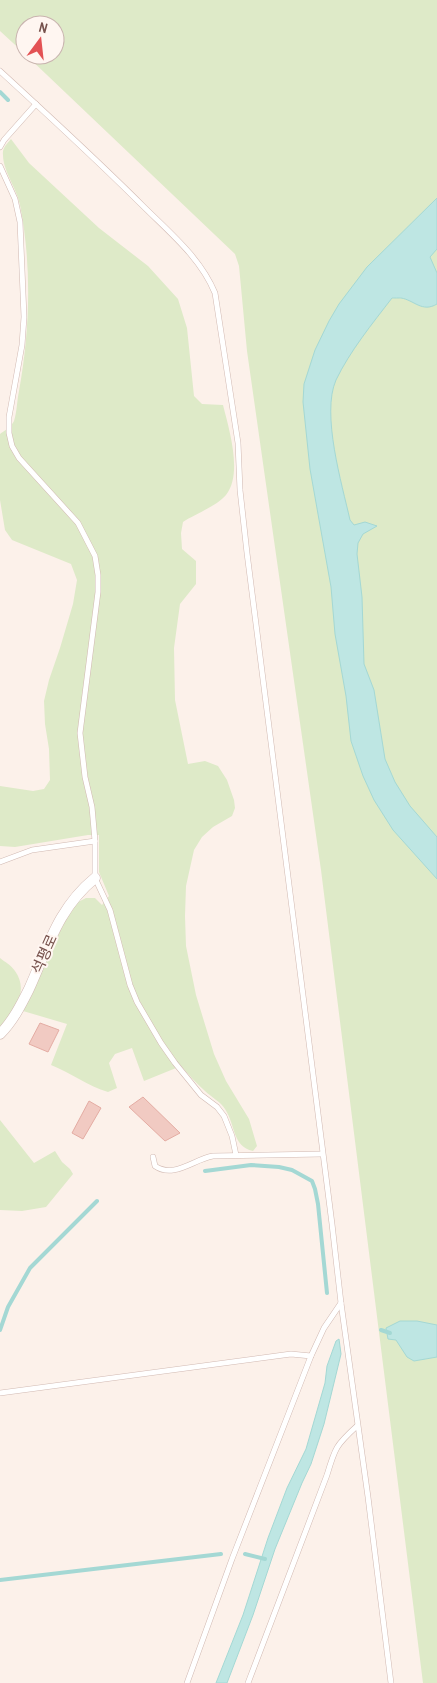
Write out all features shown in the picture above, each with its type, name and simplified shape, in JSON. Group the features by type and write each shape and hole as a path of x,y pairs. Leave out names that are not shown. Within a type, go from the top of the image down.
{"street":[{"name":"석평로","path":"0,1034 13,1019 21,1005 50,940 70,903 95,878"}],"lane":[{"path":"0,71 112,175 186,248 209,278 215,293 238,443 240,490 247,553 322,1154 391,1683"},
{"path":"0,147 36,104"},
{"path":"0,166 14,199 20,222 23,288 22,345 8,433 12,446 19,458 78,523 95,556 98,575 96,610 80,733 85,777 92,807 95,841 95,878 110,910 130,985 137,1002 161,1043 180,1070 201,1095 217,1107 224,1116 232,1136 236,1155"},
{"path":"0,862 32,850 95,841"},
{"path":"153,1157 155,1166 162,1171 172,1171 188,1166 205,1157 322,1154"},
{"path":"187,1683 232,1559 311,1356 324,1328 341,1303"},
{"path":"0,1393 291,1354 311,1356"},
{"path":"248,1683 327,1475 333,1454 337,1446 358,1426"}],"green space":[{"path":"0,0 437,0 437,1683 423,1683 321,870 247,351 239,266 235,254 37,65 65,65 65,15 15,15 15,45 0,31"},
{"path":"11,139 29,163 99,228 148,266 178,299 187,328 194,396 202,404 223,405 233,451 234,475 231,486 222,499 183,522 181,533 182,549 196,561 196,584 180,604 174,648 175,700 188,764 205,761 218,766 227,780 234,800 235,808 232,816 213,827 202,837 194,850 186,886 186,946 196,995 214,1054 226,1081 249,1119 257,1146 253,1151 241,1145 223,1106 207,1093 181,1066 144,1081 132,1048 115,1054 109,1063 117,1088 108,1092 51,1065 67,1024 23,1011 65,920 76,903 86,898 95,898 102,905 109,896 99,872 99,835 88,835 15,847 0,846 0,786 33,791 44,789 50,780 44,701 73,604 77,580 71,564 12,540 5,530 0,500 0,434 13,423 16,414 23,368 28,298 24,228 20,205 8,174 3,153 5,146"},
{"path":"0,958 15,971 21,987 18,1001 0,1028"},
{"path":"0,1120 34,1163 55,1151 73,1174 46,1207 22,1211 0,1210"}],"water":[{"path":"437,198 437,249 430,257 437,273 437,304 422,307 406,299 392,298 362,338 336,380 332,394 331,411 334,449 350,520 354,525 365,522 377,526 363,534 358,543 357,554 362,597 364,664 374,690 385,759 395,782 410,806 437,837 437,879 393,830 374,800 363,776 351,741 346,696 335,634 331,587 310,469 303,402 304,384 315,350 339,304 367,267"},
{"path":"400,1321 417,1321 437,1325 437,1357 414,1361 407,1357 396,1340 388,1339 386,1328"},
{"path":"339,1339 341,1354 324,1424 311,1464 275,1549 253,1615 227,1683 216,1683 243,1615 268,1538 287,1488 306,1449 325,1383 327,1366 336,1341"}],"building":[{"path":"40,1023 59,1030 48,1052 29,1044"},
{"path":"143,1097 180,1133 165,1141 129,1107"},
{"path":"89,1101 101,1108 83,1139 72,1133"}],"waterway":[{"path":"0,92 8,100"},
{"path":"205,1171 251,1165 279,1167 292,1170 312,1181 318,1204 327,1293"},
{"path":"0,1330 8,1307 30,1268 97,1201"},
{"path":"381,1330 390,1333"},
{"path":"0,1580 221,1554"},
{"path":"245,1554 265,1559"}]}
